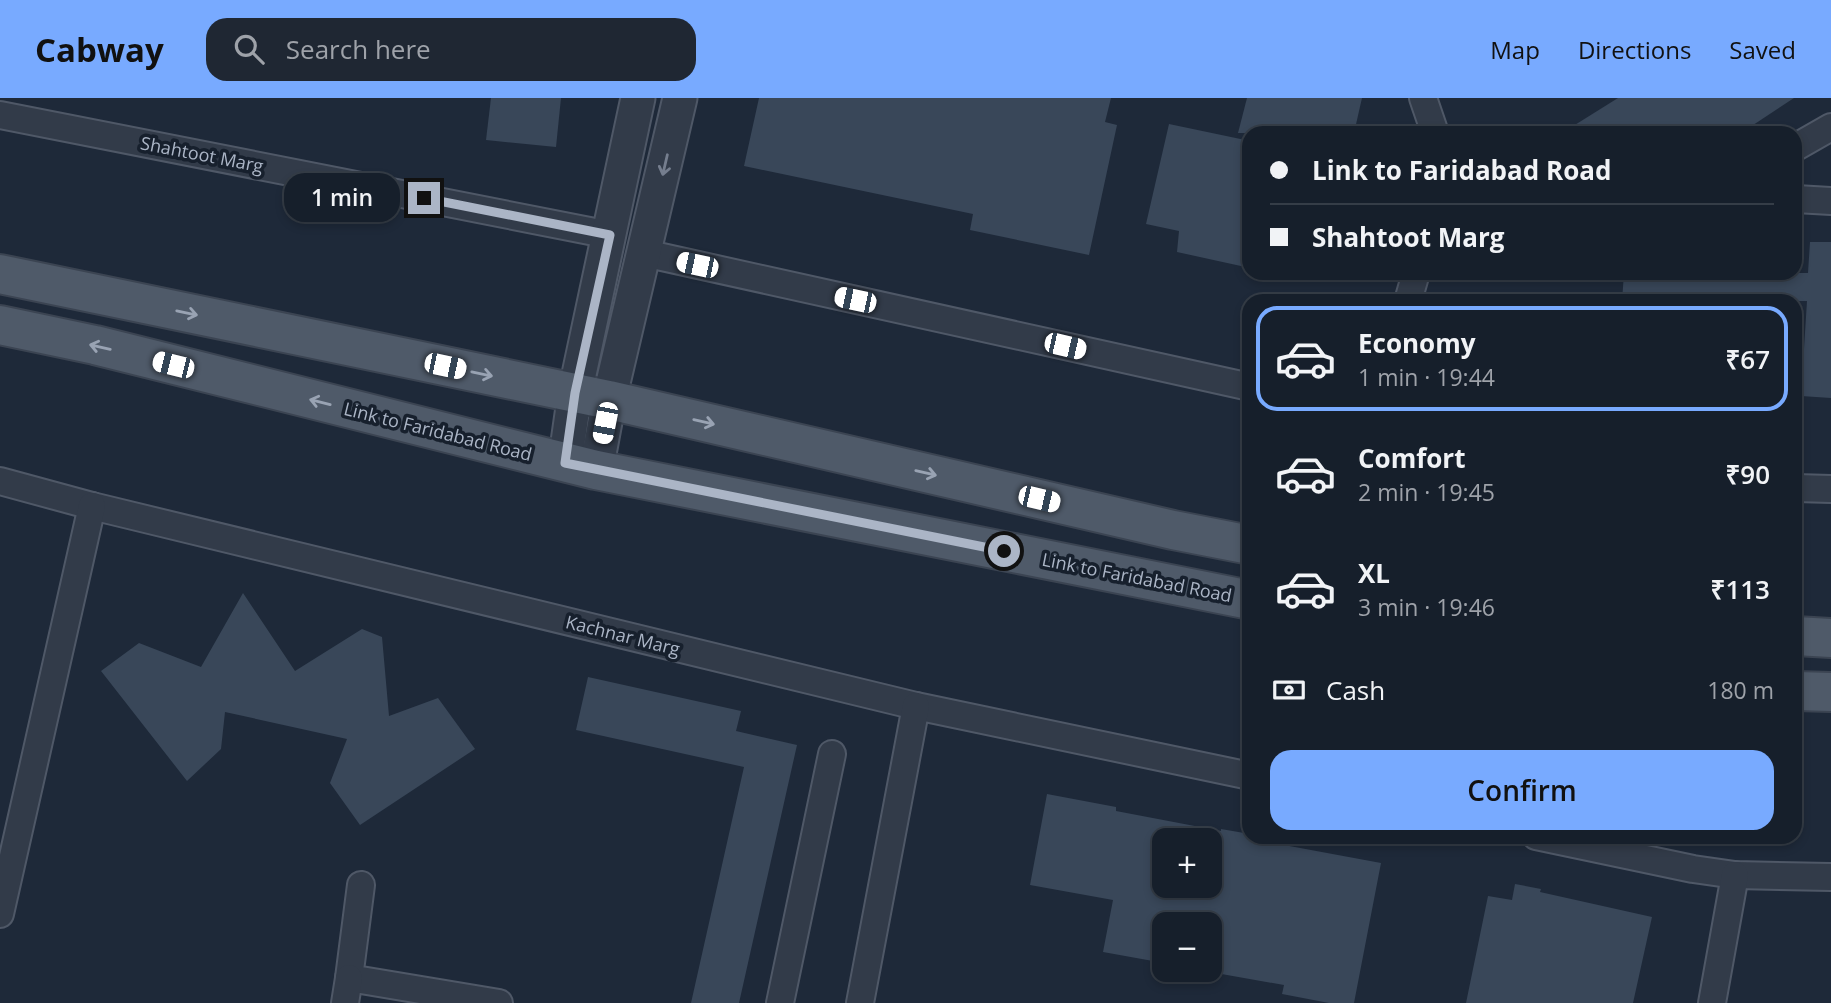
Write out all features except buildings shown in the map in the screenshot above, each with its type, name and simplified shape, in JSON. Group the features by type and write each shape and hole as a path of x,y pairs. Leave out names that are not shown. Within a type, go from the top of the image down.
{"main road":[{"path":"0,274 592,397 1242,543"},
{"name":"Link to Faridabad Road","path":"0,325 95,345 580,466 1242,598"},
{"path":"1802,636 1831,638"},
{"path":"1802,691 1831,692"}],"street":[{"path":"580,466 592,397 610,235 638,98"},
{"path":"592,397 644,253 680,98"},
{"path":"1423,98 1433,126"},
{"name":"Shahtoot Marg","path":"0,114 610,235"},
{"path":"1802,144 1831,127"},
{"path":"1802,199 1831,201"},
{"path":"644,253 1242,385"},
{"name":"Kachnar Marg","path":"0,481 92,506 916,706 1242,774"},
{"path":"1802,488 1831,489"},
{"path":"0,914 92,506"},
{"path":"865,1002 916,706"},
{"path":"780,1003 832,754"},
{"path":"1574,844 1735,875 1831,877"},
{"path":"1712,1003 1735,875"},
{"path":"361,885 347,991 499,1003"}],"route":[{"path":"424,198 610,235 575,393 565,463 1004,551"}]}
